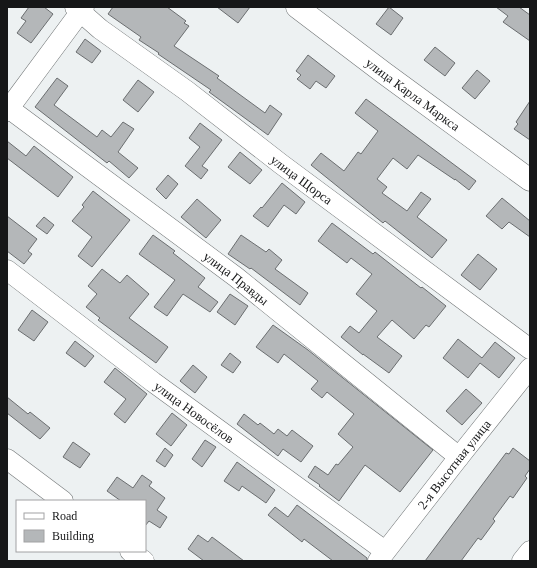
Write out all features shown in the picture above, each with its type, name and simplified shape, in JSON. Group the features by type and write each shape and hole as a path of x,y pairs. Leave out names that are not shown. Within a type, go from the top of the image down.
{"main road":[{"name":"улица Карла Маркса","path":"297,7 530,180"}],"street":[{"path":"8,109 80,8"},
{"name":"улица Щорса","path":"80,8 100,29 187,91 281,164 530,349"},
{"name":"улица Правды","path":"8,109 236,278 459,457"},
{"name":"улица Новосёлов","path":"7,270 381,556"},
{"name":"2-я Высотная улица","path":"381,556 459,457 527,376"},
{"path":"8,461 62,500"},
{"path":"522,561 530,551"},
{"path":"131,552 144,561"}],"building":[{"path":"29,7 44,7 53,14 31,43 17,33 26,21 21,18"},
{"path":"113,7 167,7 186,21 184,23 189,26 174,46 219,76 217,78 265,113 270,105 282,114 268,135 209,92 211,90 139,40 141,37 108,14"},
{"path":"217,7 250,7 238,23"},
{"path":"389,7 403,18 391,35 376,24"},
{"path":"496,7 519,7 530,15 530,41 503,22 508,16"},
{"path":"85,39 101,51 92,63 76,52"},
{"path":"435,47 455,63 445,76 424,60"},
{"path":"308,55 335,76 326,88 316,81 310,89 297,79 301,75 296,71"},
{"path":"477,70 490,81 475,99 462,88"},
{"path":"57,78 68,86 54,105 97,137 102,130 111,137 123,122 134,129 118,152 138,168 129,178 109,161 107,163 35,107"},
{"path":"138,80 154,92 138,112 123,100"},
{"path":"366,99 476,181 469,190 418,155 407,169 393,158 377,179 387,187 382,193 407,211 421,192 431,199 417,217 447,240 432,258 385,221 383,223 311,165 321,153 344,171 358,152 361,154 378,131 355,113"},
{"path":"530,101 530,140 514,129 518,124 516,122"},
{"path":"200,123 222,140 202,166 208,170 201,179 185,166 200,147 189,138"},
{"path":"7,141 26,156 34,146 73,177 58,197 7,158"},
{"path":"240,152 262,170 250,184 228,167"},
{"path":"168,175 178,184 166,199 156,189"},
{"path":"282,183 305,202 296,214 284,205 268,227 253,216 261,207 262,208"},
{"path":"93,191 130,220 92,267 78,256 92,237 72,221 84,207 82,205"},
{"path":"502,198 530,221 530,237 509,222 502,229 486,216"},
{"path":"197,199 221,220 206,238 181,217"},
{"path":"7,216 37,239 28,251 32,254 24,264 7,251"},
{"path":"44,217 54,225 47,234 36,226"},
{"path":"332,223 373,254 375,252 446,306 429,327 426,325 414,339 392,320 377,337 402,356 389,373 341,337 350,326 359,333 377,311 356,294 372,274 351,258 347,263 318,241"},
{"path":"153,235 175,251 173,253 205,278 198,287 218,302 210,312 183,294 167,316 154,307 175,280 139,254"},
{"path":"241,235 266,252 269,249 282,260 275,269 308,293 300,305 251,268 250,269 228,254"},
{"path":"478,254 497,269 480,290 461,275"},
{"path":"102,269 120,283 127,275 149,294 129,318 168,347 156,363 98,320 100,318 86,307 97,294 88,286"},
{"path":"230,294 248,306 235,325 217,312"},
{"path":"32,310 48,322 34,341 18,330"},
{"path":"273,325 308,350 433,450 400,492 365,465 339,501 308,477 315,466 328,475 336,464 338,465 353,447 338,434 354,414 327,392 322,398 311,389 318,381 284,354 278,363 256,347"},
{"path":"458,339 482,358 495,342 515,358 499,378 480,363 468,378 443,358"},
{"path":"75,341 94,356 85,367 66,353"},
{"path":"230,353 241,362 233,373 221,365"},
{"path":"193,365 207,377 195,393 180,381"},
{"path":"115,368 147,394 125,423 114,414 126,399 104,382"},
{"path":"466,389 482,403 462,425 446,411"},
{"path":"7,397 28,414 30,412 50,428 40,439 7,413"},
{"path":"172,413 187,425 171,446 156,434"},
{"path":"244,414 258,425 260,423 274,434 278,429 287,436 292,430 313,446 301,462 283,449 278,456 237,424"},
{"path":"205,440 216,447 202,467 192,459"},
{"path":"73,442 90,454 80,468 63,457"},
{"path":"165,448 173,455 165,467 156,461"},
{"path":"513,448 530,461 530,469 525,476 527,478 513,498 510,496 493,519 495,521 481,540 478,538 461,561 425,561 506,453 509,454"},
{"path":"237,462 275,490 266,503 242,486 239,491 224,481"},
{"path":"142,475 152,482 149,486 165,498 157,510 167,517 160,528 149,521 146,525 146,500 120,500 107,491 117,477 133,488"},
{"path":"297,505 367,558 367,561 333,561 304,539 302,542 268,515 275,507 288,517"},
{"path":"198,535 208,542 212,537 244,561 204,561 188,549"}]}
